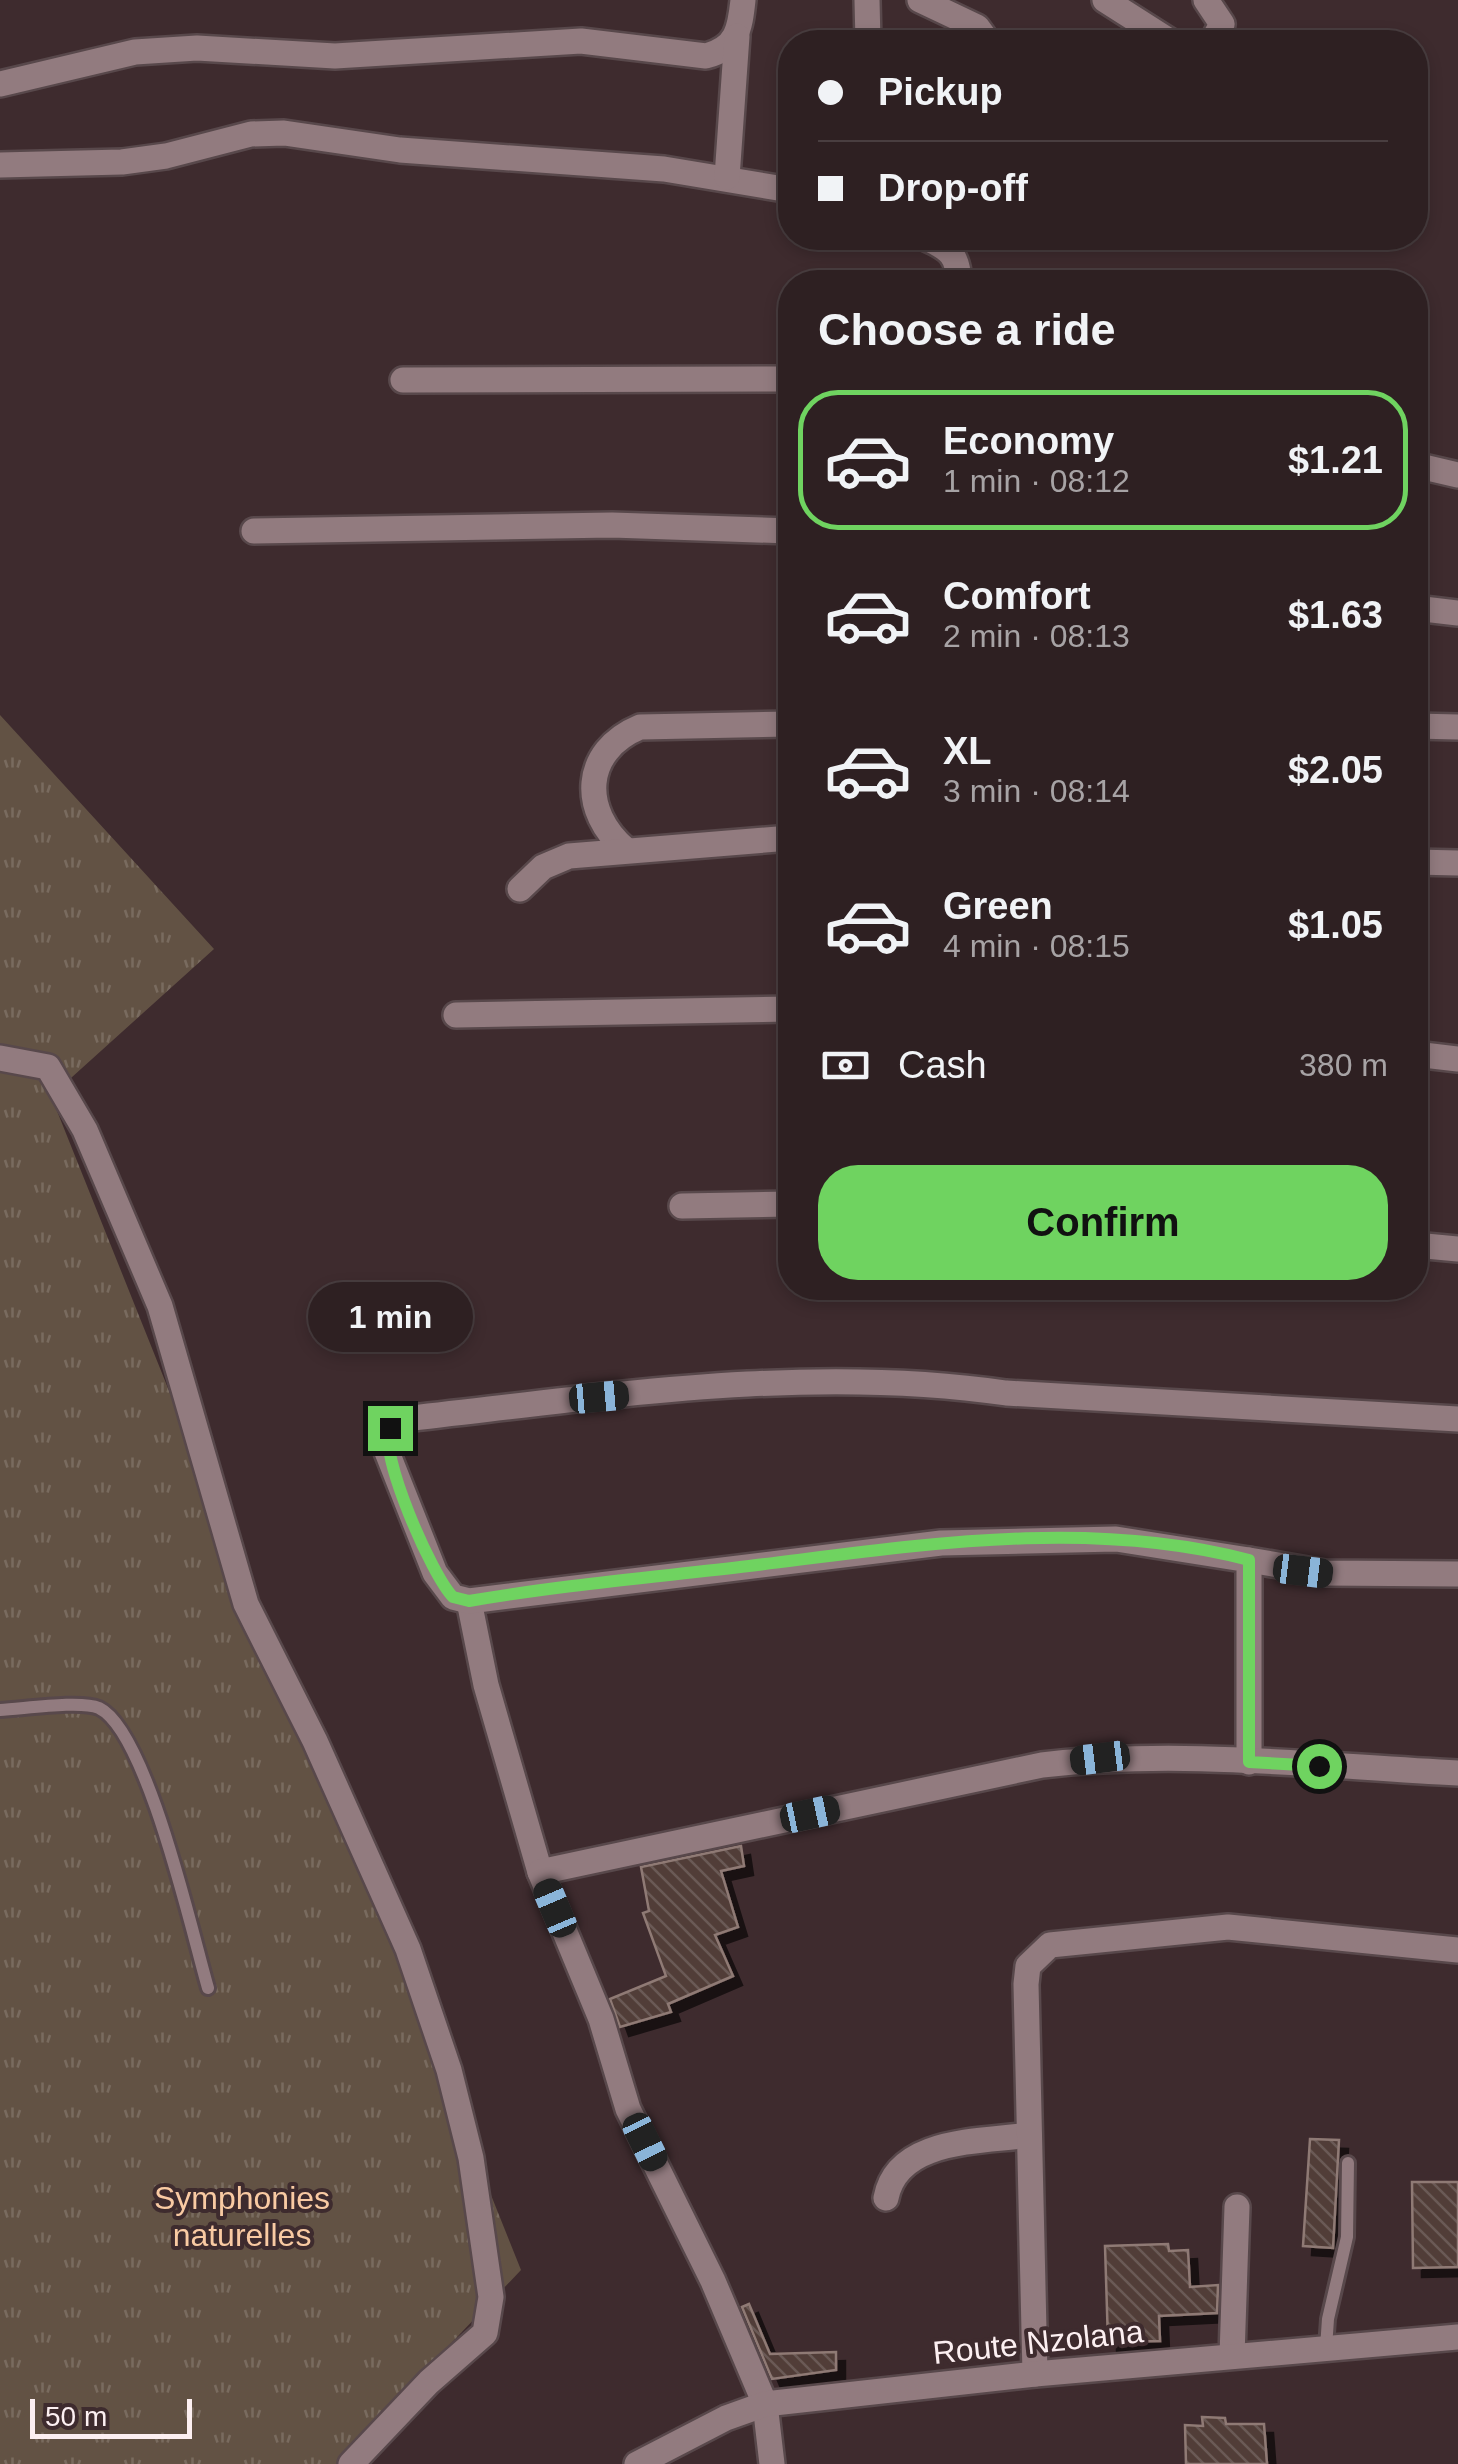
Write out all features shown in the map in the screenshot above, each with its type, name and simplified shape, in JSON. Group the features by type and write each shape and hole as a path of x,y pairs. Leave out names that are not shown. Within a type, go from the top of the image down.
{"street":[{"path":"727,177 737,36 744,0"},
{"path":"866,0 867,30"},
{"path":"920,0 980,30"},
{"path":"1105,0 1151,30"},
{"path":"1206,0 1222,24 1219,30"},
{"path":"0,84 135,52 196,48 335,56 582,41 676,56 706,56 725,50 737,36"},
{"path":"0,165 122,162 166,156 250,134 284,134 400,150 727,177 778,188"},
{"path":"403,380 778,379"},
{"path":"1428,468 1458,474"},
{"path":"254,531 612,525 778,531"},
{"path":"1428,610 1458,614"},
{"path":"626,850 609,836 592,793 605,749 619,736 640,726 778,724"},
{"path":"1428,726 1458,727"},
{"path":"520,890 543,867 570,856 778,839"},
{"path":"1428,862 1458,863"},
{"path":"456,1015 778,1009"},
{"path":"1428,1056 1458,1059"},
{"path":"0,1058 48,1067 85,1130 160,1306 246,1604 376,1873 408,1949 449,2070 487,2248 491,2297 485,2333 428,2382 351,2464"},
{"path":"682,1206 778,1204"},
{"path":"1428,1246 1458,1249"},
{"path":"1458,1418 1006,1393 942,1384 773,1382 402,1419 390,1428 387,1452 443,1587 453,1597 469,1601 960,1542 1116,1538 1325,1574 1458,1574"},
{"path":"1249,1560 1249,1762"},
{"path":"469,1601 486,1684 540,1872 601,2019 628,2109 713,2281 764,2404 772,2464"},
{"path":"540,1872 1042,1765 1163,1755 1458,1774"},
{"path":"1035,2374 1028,1966 1050,1945 1228,1928 1458,1950"},
{"path":"886,2198 890,2177 906,2162 942,2147 1030,2135"},
{"path":"1232,2356 1237,2206"},
{"name":"Route Nzolana","path":"637,2464 726,2418 764,2404 1035,2374 1458,2337"}],"lane":[{"path":"0,1710 94,1706 112,1716 150,1792 208,1988"},
{"path":"1326,2348 1328,2319 1347,2237 1348,2163"}],"green space":[{"name":"Symphonies naturelles","path":"0,715 214,949 51,1096 521,2270 336,2464 0,2464"}],"building":[{"path":"741,1846 744,1866 721,1871 738,1927 715,1935 733,1976 668,2004 671,2012 620,2027 610,1999 666,1976 643,1913 649,1911 641,1867"},
{"path":"1310,2139 1339,2140 1333,2248 1303,2246"},
{"path":"1412,2182 1458,2182 1458,2267 1413,2268"},
{"path":"1168,2244 1169,2251 1188,2250 1190,2287 1218,2285 1217,2313 1159,2316 1160,2341 1108,2342 1105,2246"},
{"path":"749,2304 770,2354 836,2352 836,2370 772,2379 742,2307"},
{"path":"1202,2417 1225,2418 1226,2424 1264,2424 1267,2464 1186,2464 1185,2425 1203,2426"}],"route":[{"path":"390,1428 387,1452 435,1573 453,1597 469,1601 940,1544 1040,1538 1116,1538 1249,1560 1249,1762 1319,1766"}]}
